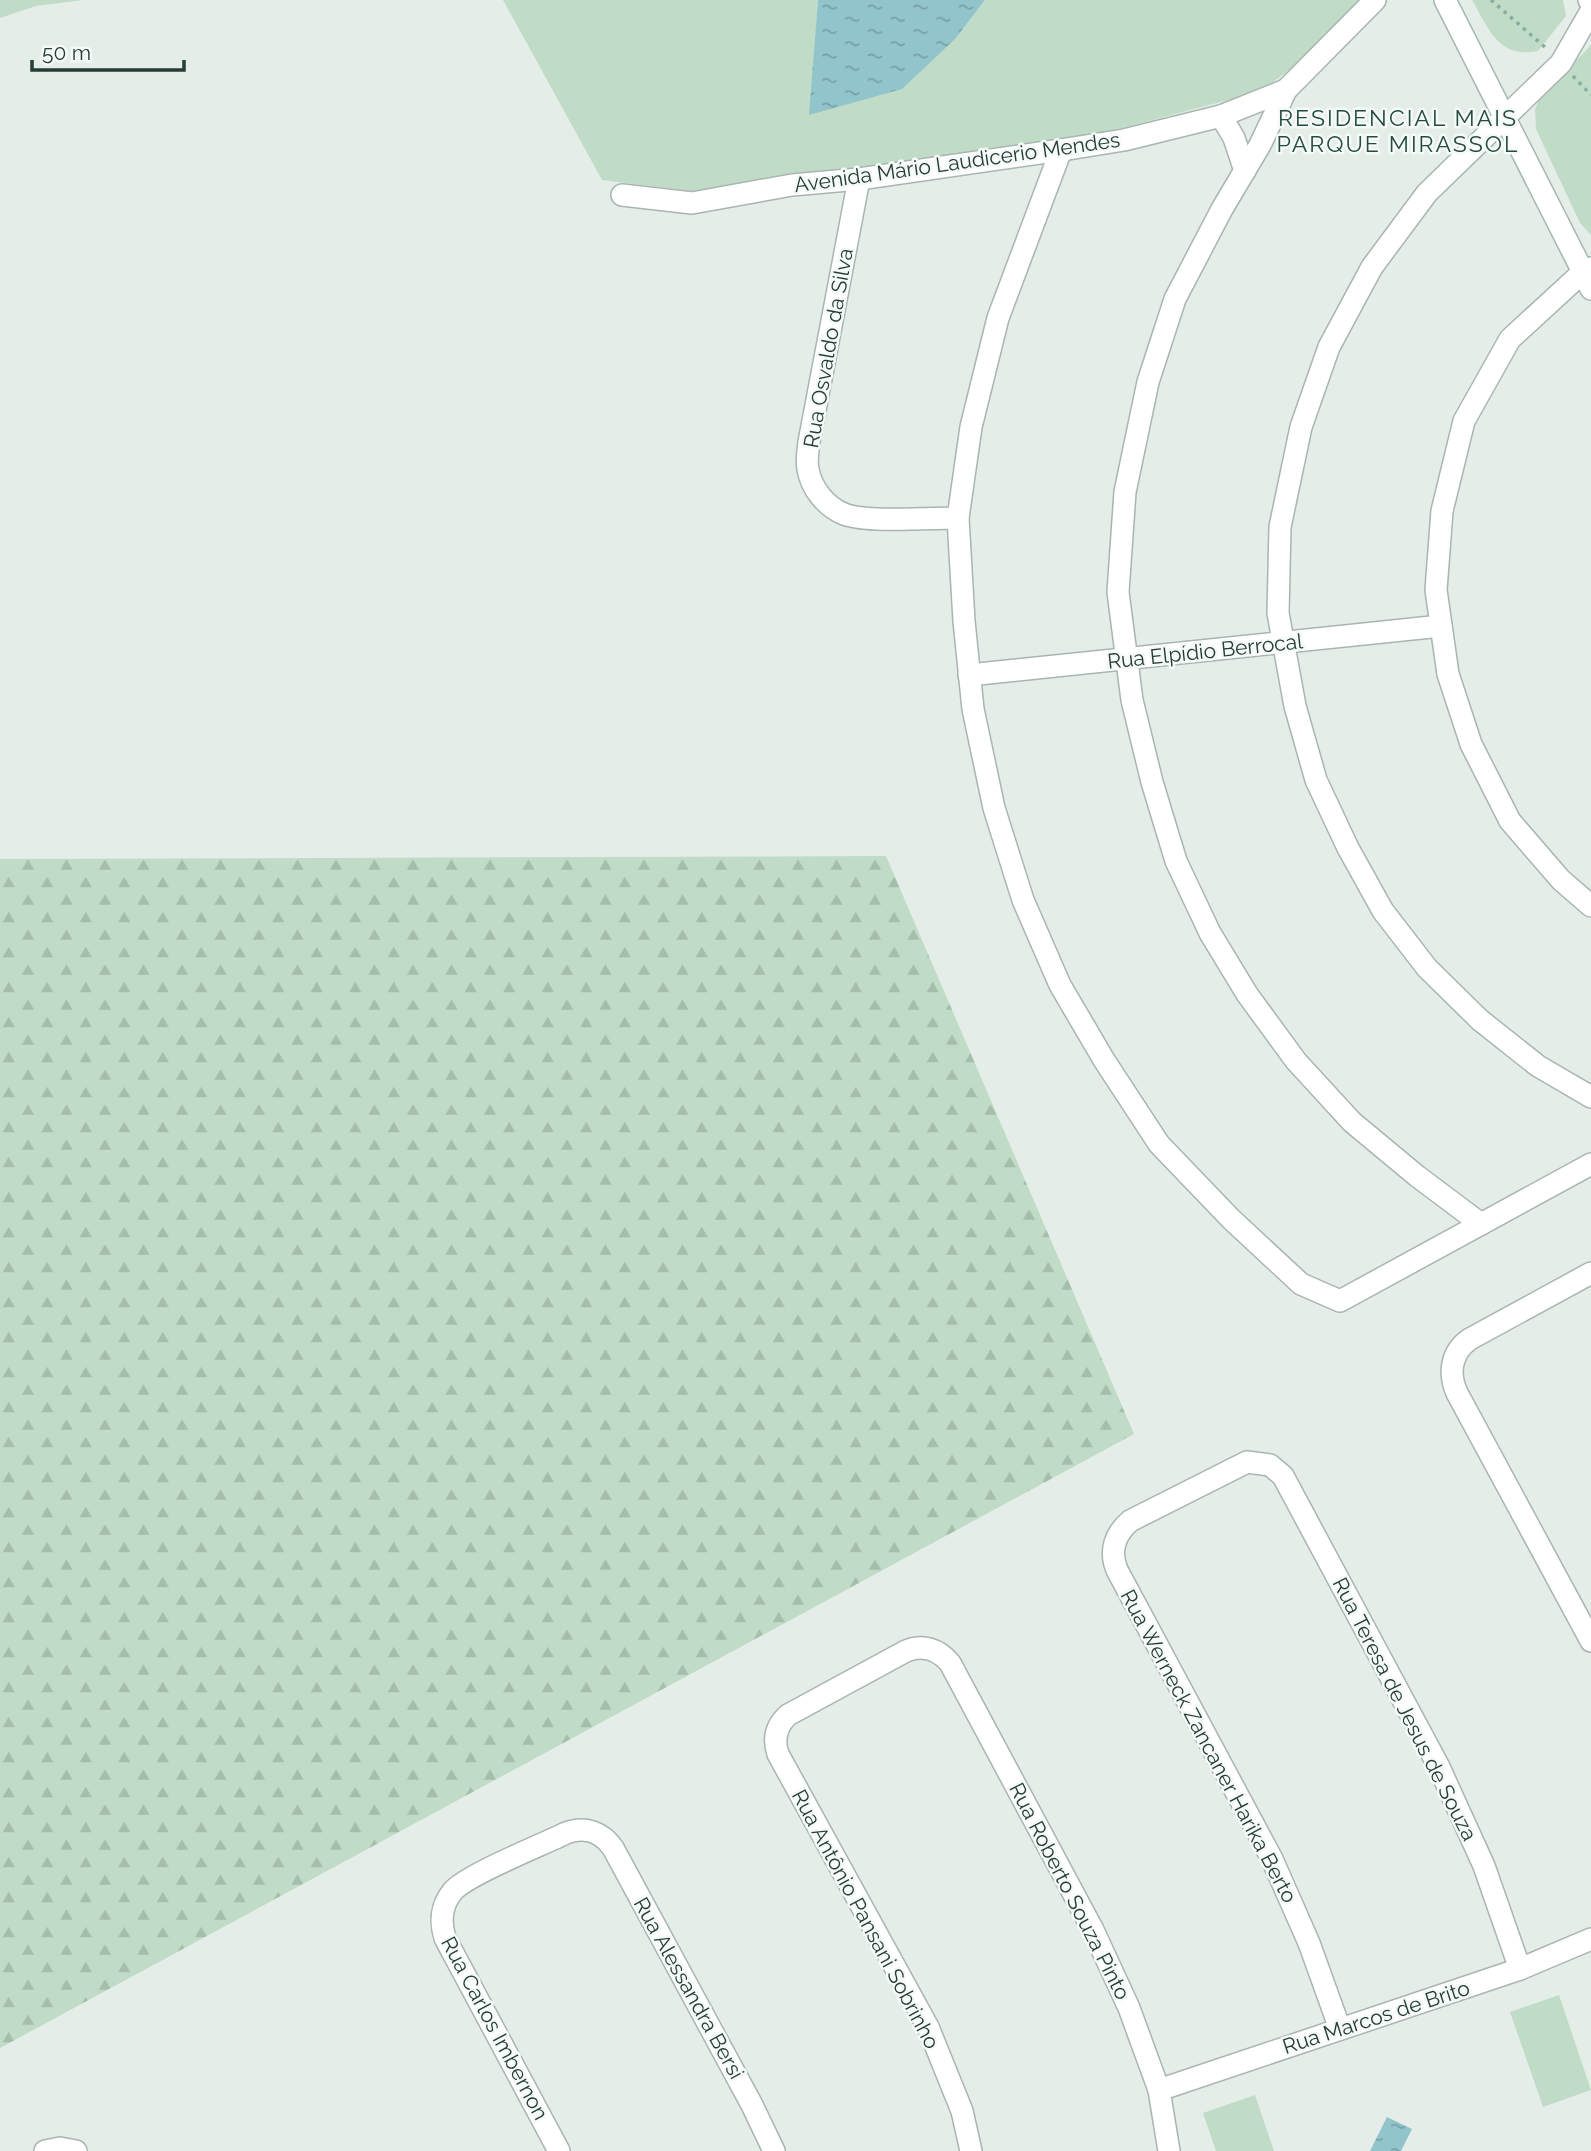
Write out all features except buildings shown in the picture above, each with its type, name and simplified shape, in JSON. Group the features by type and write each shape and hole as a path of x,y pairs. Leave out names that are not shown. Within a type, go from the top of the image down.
{"street":[{"path":"1375,0 1286,90 1260,145 1222,209 1175,299 1148,383 1125,492 1118,592 1132,700 1152,782 1176,861 1210,933 1247,994 1296,1061 1352,1122 1481,1224"},
{"path":"1445,0 1588,277 1510,339 1464,421 1442,511 1436,590 1448,674 1471,744 1510,821 1561,880 1591,905"},
{"path":"1591,11 1561,63 1427,193 1372,267 1329,346 1301,427 1280,527 1278,613 1295,706 1316,780 1348,848 1383,911 1427,968 1480,1020 1538,1066 1591,1097"},
{"name":"Avenida Mário Laudicerio Mendes","path":"622,195 692,203 792,185 859,179 1061,150 1124,139 1221,116 1286,90"},
{"path":"1221,116 1234,138 1245,171"},
{"path":"1061,150 998,318 971,427 958,518 973,709 994,808 1023,900 1060,985 1104,1060 1159,1144 1231,1219 1301,1284 1340,1301 1591,1164"},
{"name":"Rua Osvaldo da Silva","path":"859,179 809,442 807,467 814,488 827,503 843,514 860,518 958,518"},
{"name":"Rua Elpídio Berrocal","path":"969,675 1441,626"},
{"path":"1591,1273 1470,1339 1456,1354 1452,1367 1452,1381 1457,1393 1591,1641"},
{"name":"Rua Teresa de Jesus de Souza","path":"1115,1540 1126,1525 1241,1464 1265,1463 1283,1476 1439,1767 1484,1867 1520,1969"},
{"name":"Rua Werneck Zancaner Harika Berto","path":"1115,1540 1113,1558 1117,1570 1272,1858 1309,1943 1340,2029"},
{"name":"Rua Antônio Pansani Sobrinho","path":"933,1650 922,1647 906,1651 788,1715 778,1728 775,1744 778,1754 928,2027 962,2111 971,2151"},
{"name":"Rua Roberto Souza Pinto","path":"933,1650 950,1663 1093,1930 1129,2008 1160,2090 1170,2151"},
{"name":"Rua Carlos Imbernon","path":"559,2151 445,1938 442,1917 453,1891 464,1882 566,1833 584,1830 595,1833"},
{"name":"Rua Alessandra Bersi","path":"595,1833 606,1839 613,1848 752,2105 774,2151"},
{"name":"Rua Marcos de Brito","path":"1160,2090 1520,1969 1591,1939"},
{"path":"45,2151 60,2148 76,2151"}],"path":[{"path":"1491,0 1561,63 1591,95"}],"green space":[{"path":"0,0 83,0 36,6 0,18"},
{"path":"503,0 818,0 810,115 956,38 985,0 1359,0 1296,65 1265,88 1232,99 1122,128 1059,141 691,191 602,180"},
{"path":"1472,0 1563,0 1566,16 1538,51 1524,52 1504,46 1496,39"},
{"path":"1591,45 1591,235 1580,223 1536,129 1535,109 1539,100"},
{"path":"886,856 1134,1434 0,2048 0,859"},
{"path":"1559,1995 1591,2090 1543,2107 1510,2012"},
{"path":"1255,2095 1274,2151 1216,2151 1203,2113"}],"water":[{"path":"818,0 985,0 956,38 902,89 809,115"},
{"path":"1387,2117 1412,2129 1401,2151 1370,2151"}],"district":[{"name":"RESIDENCIAL MAIS PARQUE MIRASSOL","path":"1398,130"}]}
